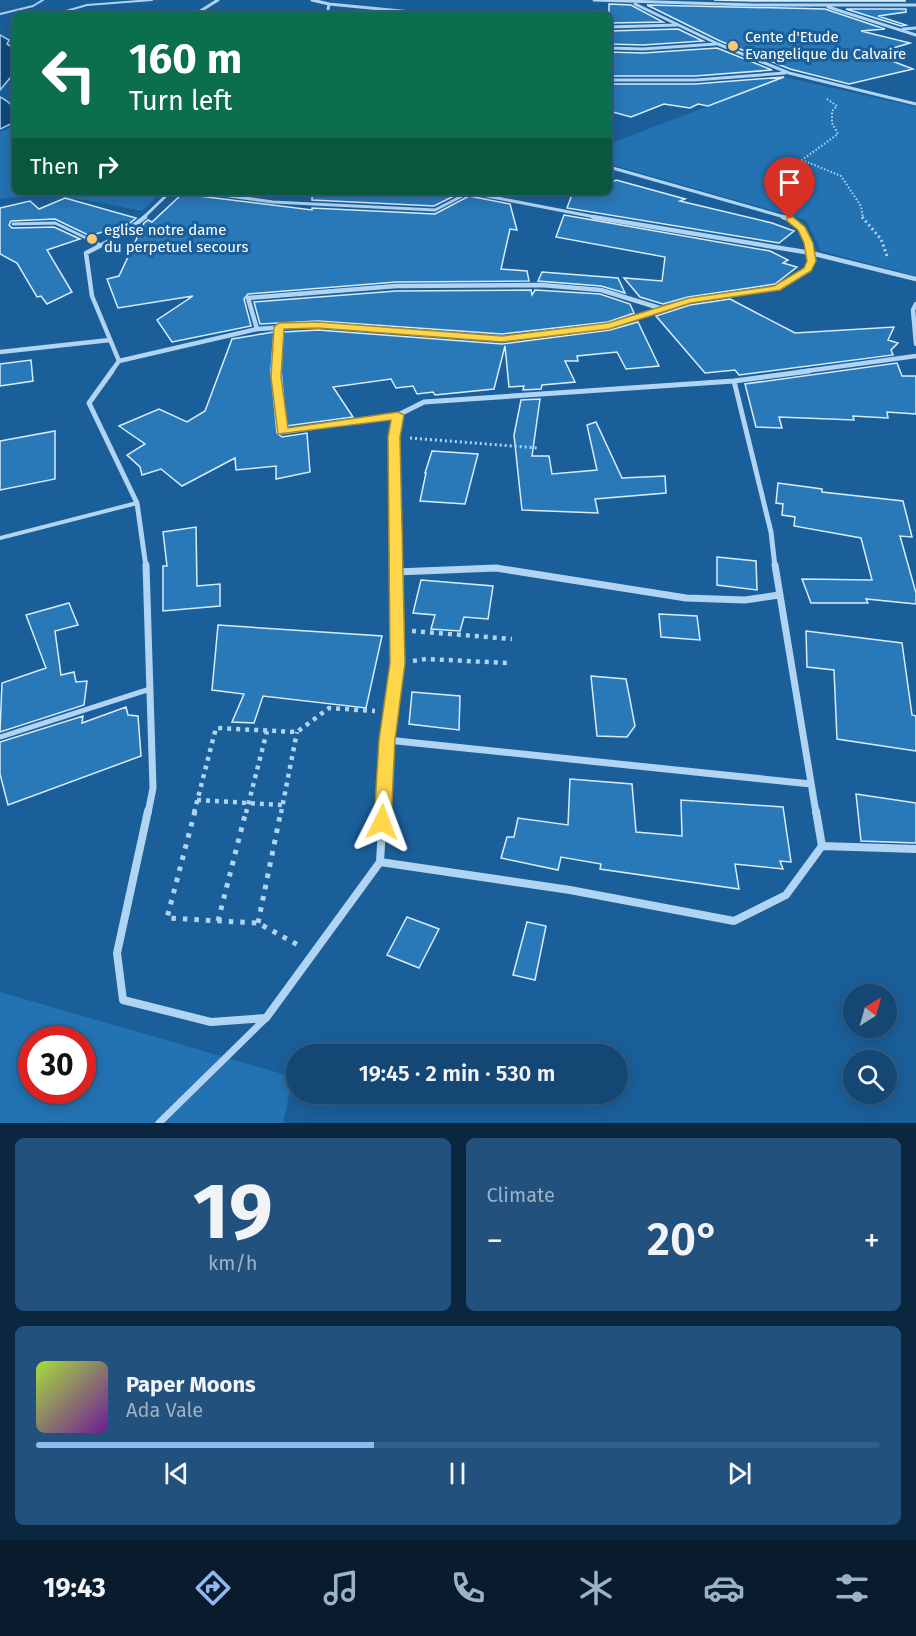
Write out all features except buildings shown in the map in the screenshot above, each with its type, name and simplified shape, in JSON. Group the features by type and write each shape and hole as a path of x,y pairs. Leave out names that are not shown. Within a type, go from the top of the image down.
{"street":[{"path":"199,12 218,0"},
{"path":"312,0 329,4 411,12"},
{"path":"594,0 916,5"},
{"path":"628,0 718,44 789,73 916,104"},
{"path":"684,0 689,3"},
{"path":"811,0 916,35"},
{"path":"328,12 329,4"},
{"path":"612,27 681,25"},
{"path":"897,29 916,28"},
{"path":"612,48 643,49 718,44"},
{"path":"612,80 695,80 789,73"},
{"path":"398,415 394,437 398,663 387,740 380,862 266,1018 211,1022 123,1000 117,953 153,788 148,580 137,503 89,403 119,361 257,329 318,325 502,339 609,326 689,301 777,288 808,269 812,261 802,229 790,219 612,167"},
{"path":"119,361 92,296 86,253 104,246 131,228 167,195"},
{"path":"223,195 273,202 435,210 463,195"},
{"path":"477,195 649,228 811,254 916,279"},
{"path":"257,329 248,297 396,286 541,285 591,289 631,298 663,309"},
{"path":"916,304 913,310 916,344"},
{"path":"279,327 276,377 282,432 398,415 424,402 734,381 916,356"},
{"path":"0,352 110,340"},
{"path":"380,862 570,890 734,921 786,895 822,846 779,595 771,532 734,381"},
{"path":"396,572 496,568 686,598 745,600 779,595"},
{"path":"387,740 811,784"},
{"path":"822,846 916,849"}],"lane":[{"path":"0,14 33,6 43,0"},
{"path":"60,12 87,5 152,0"},
{"path":"13,224 55,223 104,246"},
{"path":"0,538 137,503"},
{"path":"0,737 150,689"},
{"path":"159,1123 266,1018"}],"path":[{"path":"820,96 837,106 832,111 832,123 838,134 824,142 816,153 802,160 841,176 861,206 861,216 881,239 885,252 902,276"},
{"path":"394,437 538,448"},
{"path":"396,630 512,639"},
{"path":"398,663 426,659 508,663"},
{"path":"314,953 258,923 167,918 216,728 297,732 329,708 390,711"},
{"path":"218,921 267,731"},
{"path":"258,923 297,732"},
{"path":"197,801 282,806"}],"shaded area":[{"path":"0,35 9,40 7,44 12,47 12,76 0,90"},
{"path":"784,77 916,107 916,276 821,251 806,220 612,165 612,143"},
{"path":"0,97 12,107 12,123 0,129"},
{"path":"12,127 12,195 159,195 142,211 54,197 0,199 0,132"},
{"path":"0,992 286,1075 287,1104 283,1123 0,1123"}],"place":[{"name":"Cente d'Etude Evangelique du Calvaire","path":"733,46"},
{"name":"eglise notre dame du perpetuel secours","path":"92,239"}],"route":[{"path":"382,822 387,740 398,663 394,437 398,415 282,432 276,377 279,327 318,325 502,339 609,326 689,301 777,288 808,269 812,261 809,243 802,229 790,219"}]}
